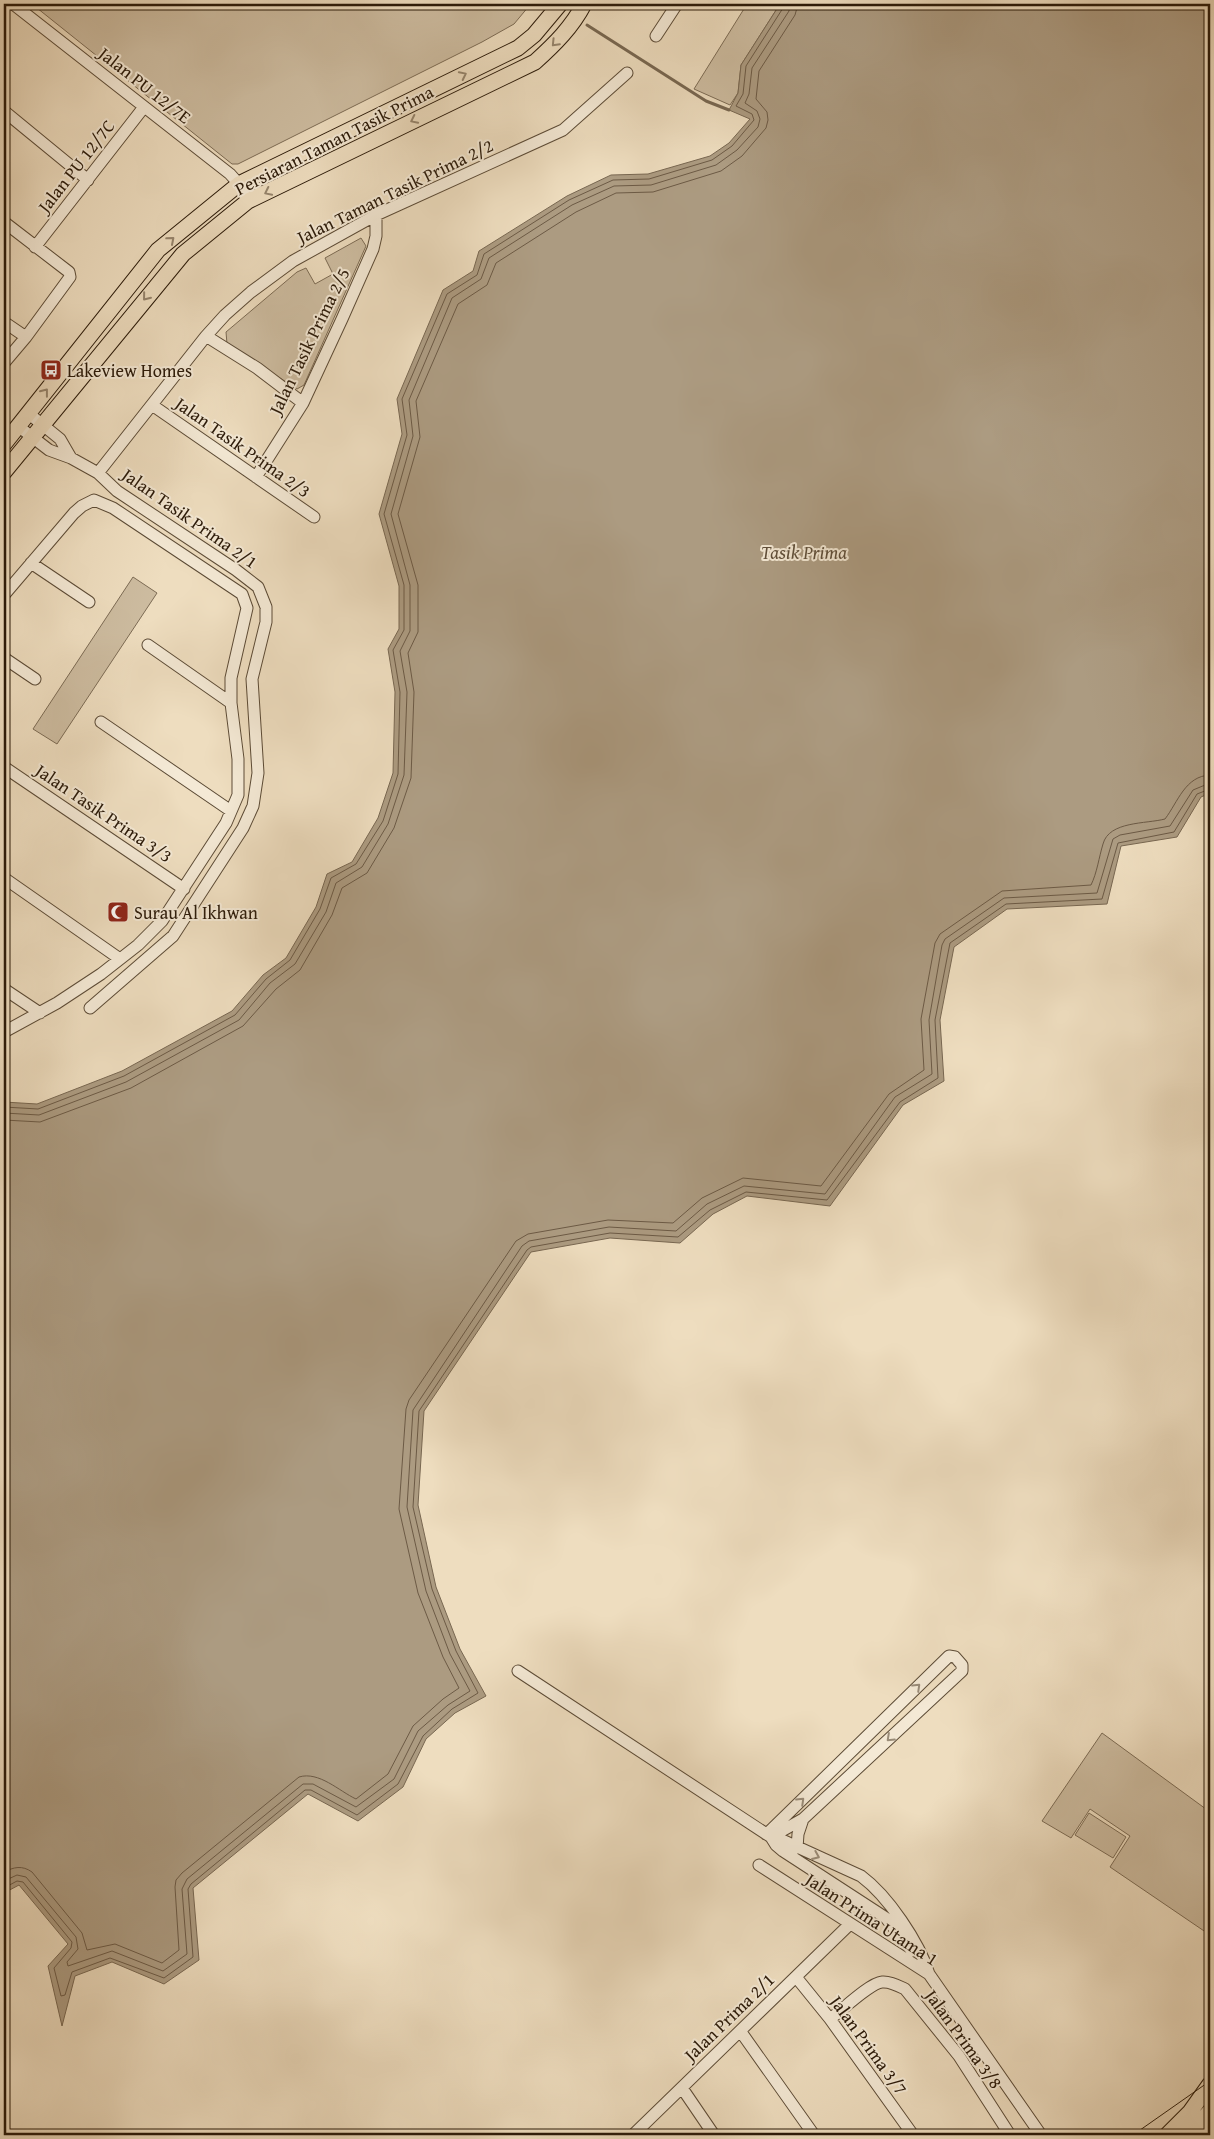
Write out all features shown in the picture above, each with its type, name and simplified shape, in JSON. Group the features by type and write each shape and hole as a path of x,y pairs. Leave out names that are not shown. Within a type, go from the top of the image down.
{"main road":[{"name":"Persiaran Taman Tasik Prima","path":"4,444 158,250 239,184 518,48 534,35 560,4"},
{"name":"Persiaran Taman Tasik Prima","path":"4,472 182,254 248,201 536,62 577,17 584,4"},
{"path":"1188,2135 1200,2115 1210,2084"},
{"path":"1167,2135 1200,2115"}],"street":[{"name":"Jalan PU 12/7E","path":"13,4 230,174 239,184 248,201"},
{"path":"656,36 677,4"},
{"name":"Jalan Taman Tasik Prima 2/2","path":"98,473 206,336 225,315 251,292 293,261 376,215 563,130 627,73"},
{"name":"Jalan PU 12/7C","path":"35,247 144,107"},
{"path":"4,111 88,180"},
{"name":"Jalan Tasik Prima 2/5","path":"256,476 303,403 372,249 376,236 376,215"},
{"path":"4,222 69,272 70,277 26,337 4,363"},
{"path":"4,322 26,337"},
{"path":"206,336 257,368 303,403"},
{"name":"Jalan Tasik Prima 2/3","path":"152,405 314,517"},
{"name":"Jalan Tasik Prima 2/1","path":"28,413 60,439 71,458"},
{"name":"Jalan Tasik Prima 2/1","path":"18,426 48,450 71,458 98,473 118,491 228,564 258,588 266,607 266,622 252,679 258,773 253,806 243,828 174,936 90,1008"},
{"path":"4,595 74,513 82,506 94,500 113,508 242,594 247,608 232,678 231,702 238,768 238,795 226,823 162,922 138,945 40,1014 4,1032"},
{"path":"31,563 89,602"},
{"path":"148,645 231,702"},
{"path":"4,658 35,679"},
{"path":"101,722 231,811"},
{"name":"Jalan Tasik Prima 3/3","path":"4,766 184,890"},
{"path":"4,878 120,959"},
{"path":"4,989 40,1014"},
{"path":"949,1656 954,1657 962,1665 962,1671 803,1819 768,1835 949,1656"},
{"path":"518,1672 768,1835 844,1867 872,1885 908,1931 923,1955 929,1974"},
{"path":"797,1848 798,1834 803,1819"},
{"path":"768,1835 783,1851 886,1918 913,1951 912,1963"},
{"name":"Jalan Prima Utama 1","path":"759,1865 929,1974 1041,2135"},
{"name":"Jalan Prima 2/1","path":"633,2135 850,1924"},
{"name":"Jalan Prima 3/7","path":"796,1977 830,2019 913,2135"},
{"name":"Jalan Prima 3/8","path":"830,2019 864,1991 882,1982 892,1983 905,1989 959,2056 1010,2135"},
{"path":"741,2032 814,2135"},
{"path":"682,2088 714,2135"},
{"path":"1200,2115 1210,2135"}],"shaded area":[{"path":"32,4 527,4 529,6 514,24 482,42 238,164 232,164"},
{"path":"747,4 780,4 741,65 738,93 730,105 694,89"},
{"path":"361,238 366,246 304,385 297,389 227,344 226,332 297,272 306,268 315,284 333,274 325,258"},
{"path":"133,577 157,593 57,744 33,729"},
{"path":"1102,1733 1210,1812 1210,1935 1110,1867 1130,1836 1090,1809 1071,1838 1042,1821"},
{"path":"1089,1813 1126,1837 1113,1858 1075,1835"}],"water":[{"name":"Tasik Prima","path":"780,4 1210,4 1210,793 1201,797 1177,837 1121,846 1107,904 1007,909 954,947 940,1020 944,1081 903,1105 830,1206 747,1196 713,1214 680,1243 610,1238 531,1252 424,1411 418,1505 436,1587 460,1649 486,1696 455,1713 426,1739 403,1787 358,1821 308,1794 193,1888 199,1960 164,1984 112,1962 75,1976 62,2026 48,1966 68,1944 19,1885 4,1893 4,1102 37,1104 122,1071 232,1011 263,975 286,958 316,907 327,874 352,862 378,818 393,773 395,692 388,649 399,629 399,586 379,514 402,434 397,399 443,290 473,271 479,251 567,196 611,175 648,174 710,156 729,143 750,119 729,110 738,93 741,65"}],"waterway":[{"path":"587,25 706,101 729,110"}],"tram line":[{"path":"1133,2135 1210,2081"}],"place":[{"name":"Lakeview Homes","path":"51,370"},
{"name":"Surau Al Ikhwan","path":"118,912"}]}
